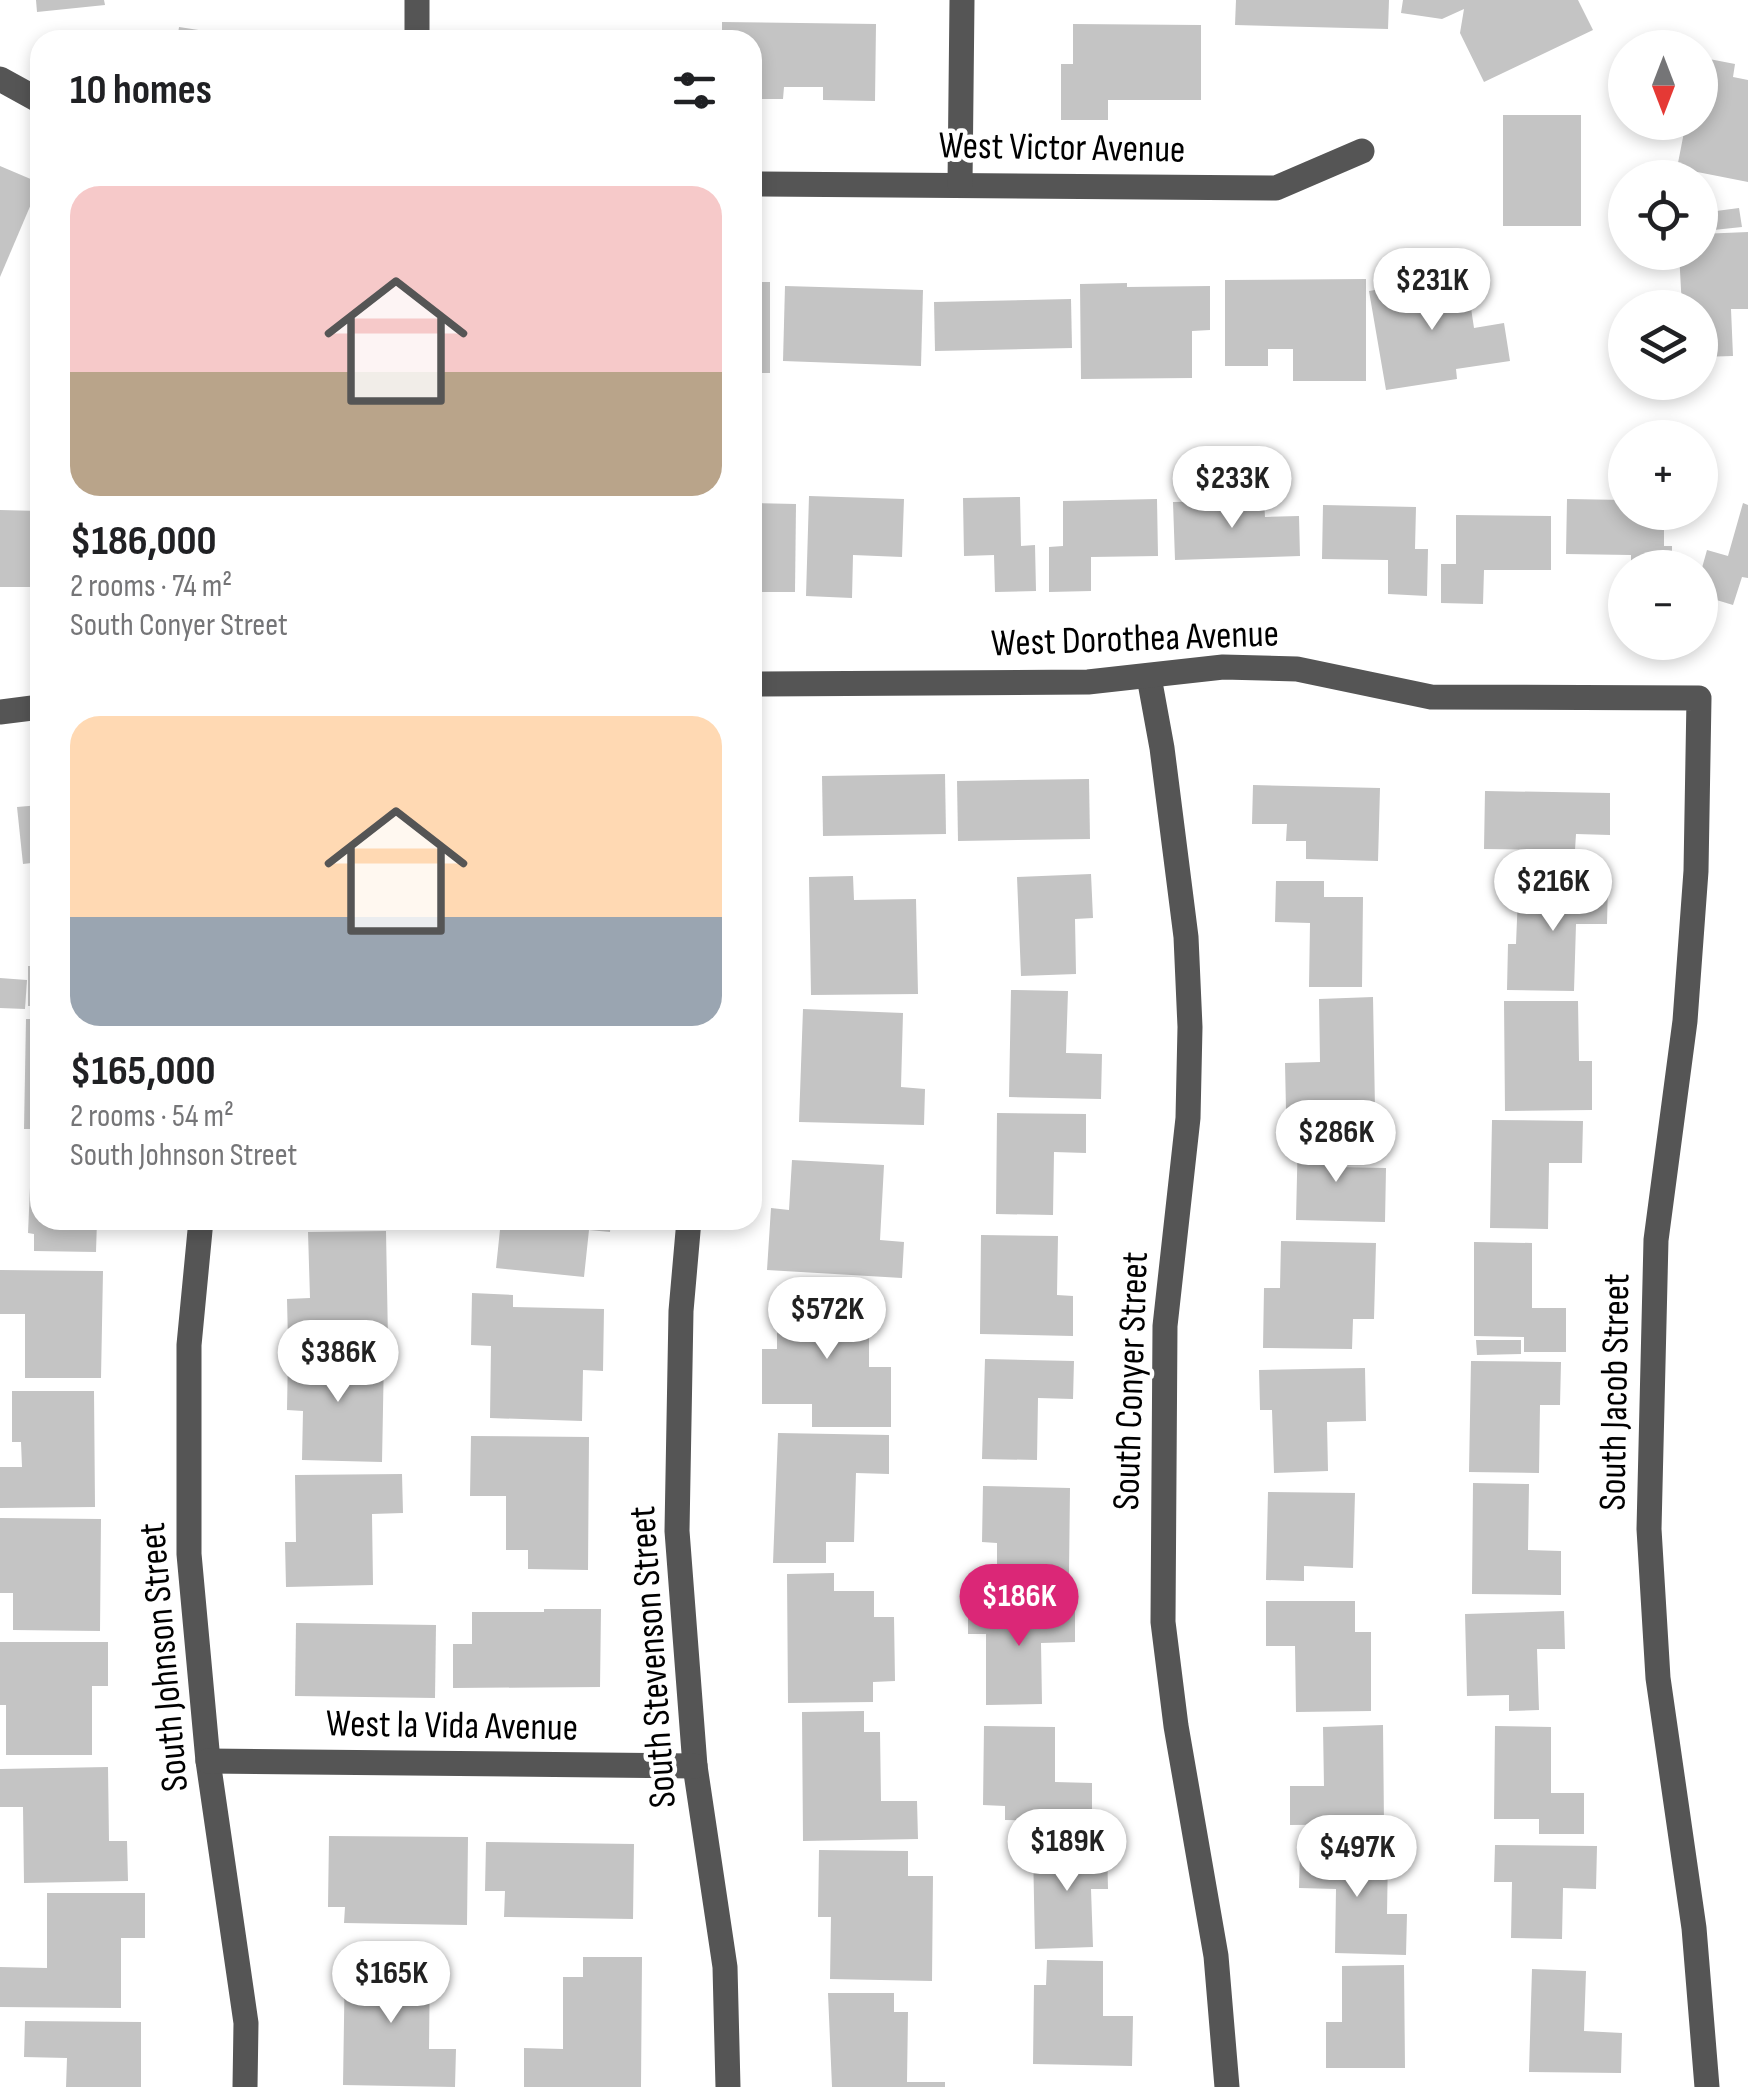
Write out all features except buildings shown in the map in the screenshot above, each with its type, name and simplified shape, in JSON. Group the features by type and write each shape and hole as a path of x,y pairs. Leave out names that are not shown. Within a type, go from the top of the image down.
{"street":[{"path":"417,0 417,30"},
{"path":"960,184 962,0"},
{"path":"0,79 30,96"},
{"name":"West Victor Avenue","path":"762,184 1276,188 1362,151"},
{"name":"West Dorothea Avenue","path":"762,684 1088,682 1149,678 1223,666 1297,668 1431,697 1698,698"},
{"name":"South Conyer Street","path":"1149,678 1186,936 1190,1026 1188,1118 1165,1326 1163,1622 1176,1726 1216,1956 1228,2087"},
{"name":"South Jacob Street","path":"1698,698 1696,871 1685,1021 1656,1240 1649,1529 1658,1678 1694,1928 1707,2087"},
{"path":"0,712 30,708"},
{"name":"South Johnson Street","path":"201,1230 189,1345 189,1554 208,1762 246,2023 245,2087"},
{"name":"South Stevenson Street","path":"689,1230 680,1311 677,1531 696,1766 725,1968 728,2087"},
{"name":"West la Vida Avenue","path":"208,1762 696,1766"}]}
